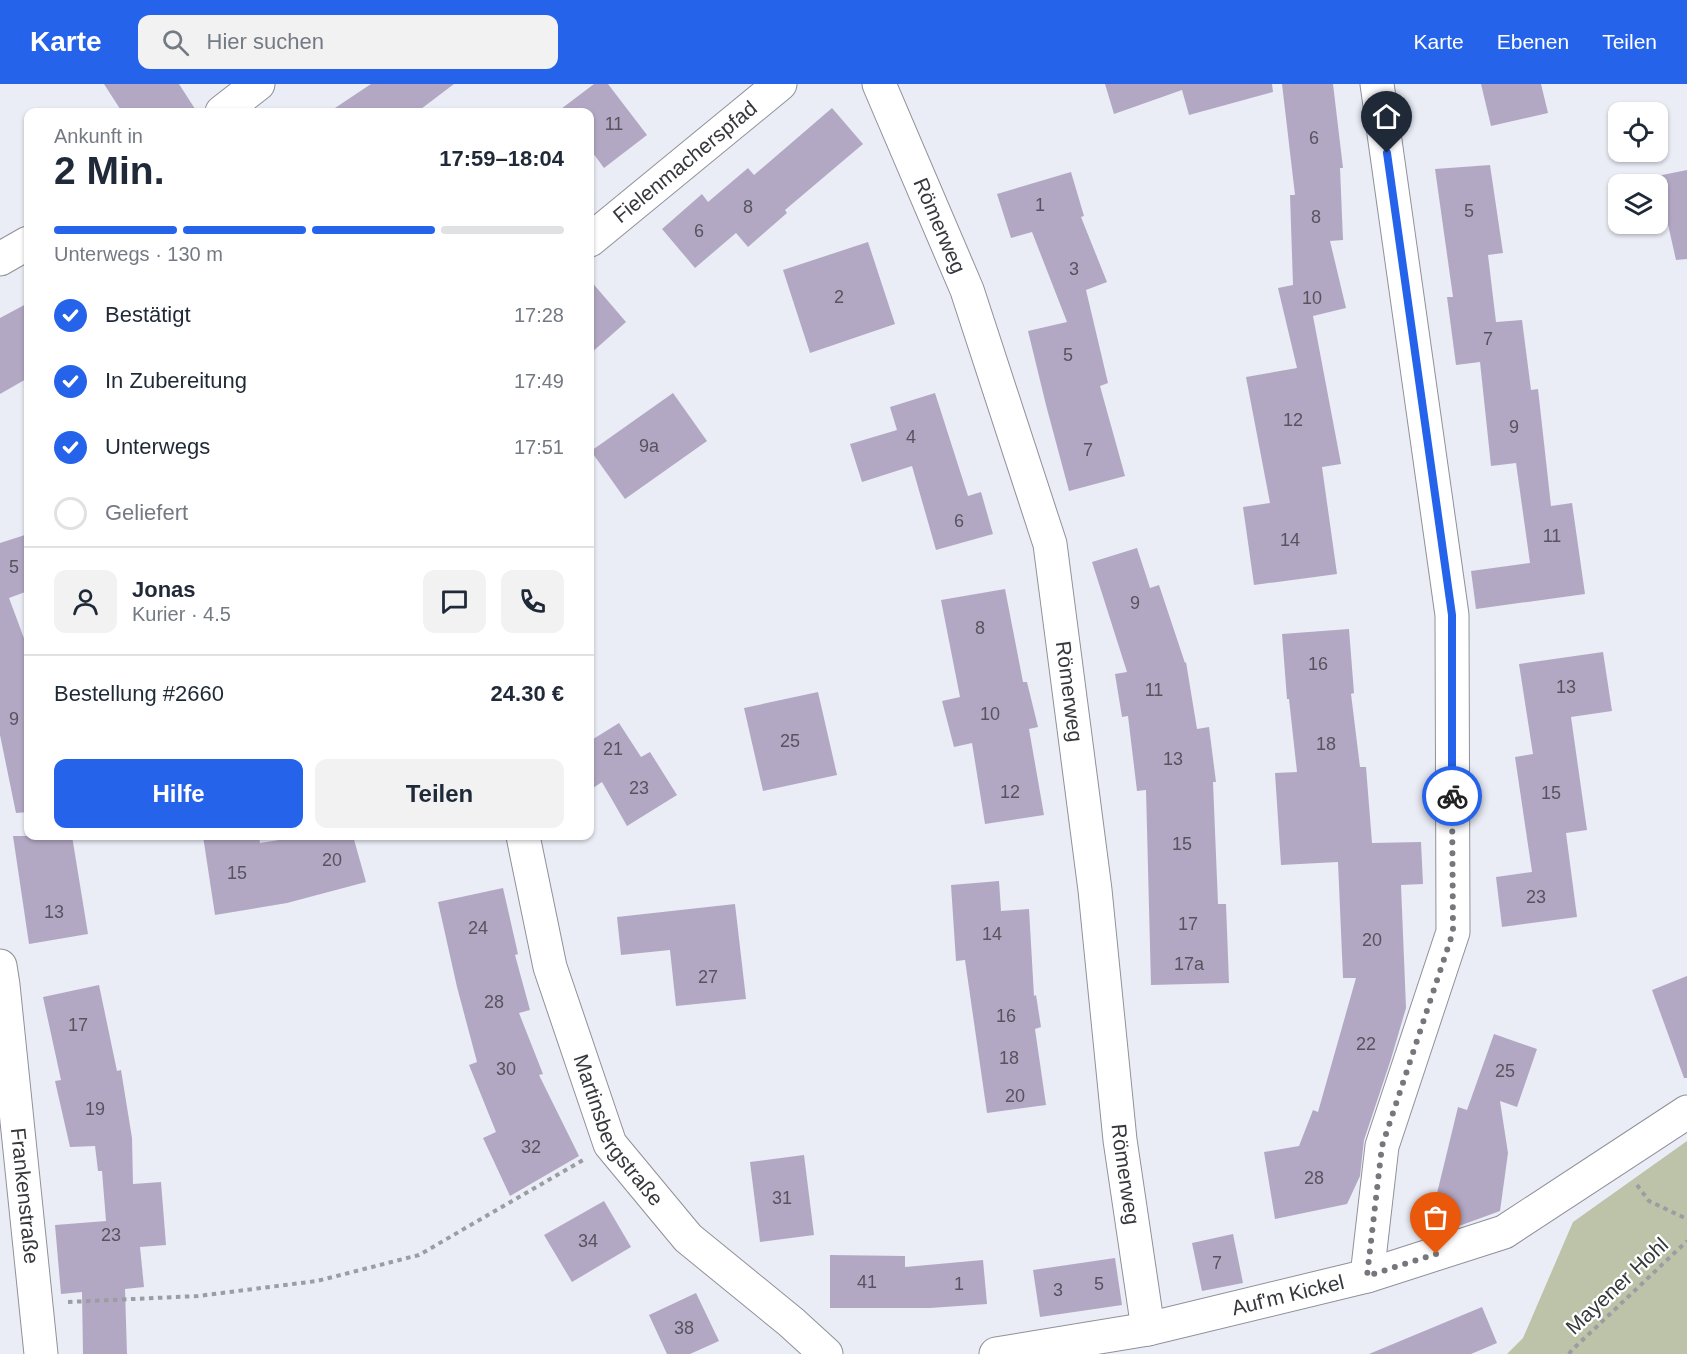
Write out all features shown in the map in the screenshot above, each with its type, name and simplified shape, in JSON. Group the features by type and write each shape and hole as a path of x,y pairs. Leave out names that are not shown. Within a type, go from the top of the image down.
{"street":[{"path":"227,108 258,84"},
{"name":"Fielenmacherspfad","path":"594,237 780,84"},
{"name":"Römerweg","path":"879,84 967,290 1050,544 1095,890 1120,1140 1148,1329"},
{"path":"1367,1276 1382,1146 1453,932 1452,615 1377,84"},
{"path":"0,259 24,245"},
{"name":"Martinsbergstraße","path":"524,840 550,967 609,1144 688,1238 791,1322 826,1354"},
{"name":"Frankenstraße","path":"0,966 5,996 41,1354"},
{"name":"Auf'm Kickel","path":"996,1354 1148,1329 1367,1276 1504,1232 1687,1112"}],"path":[{"path":"1616,1158 1649,1201 1687,1219"},
{"path":"67,1302 198,1296 316,1281 419,1255 584,1160"},
{"name":"Mayener Hohl","path":"1569,1354 1687,1241"}],"green space":[{"path":"1687,1141 1687,1354 1507,1354 1523,1338 1573,1222"}],"building":[{"path":"104,84 179,84 194,108 119,108"},
{"path":"371,84 454,84 422,108 335,108"},
{"path":"594,84 608,84 647,135 604,168 594,154 594,108 562,108"},
{"path":"1105,84 1272,84 1273,92 1189,115 1182,90 1114,114"},
{"path":"1282,84 1333,84 1343,168 1340,168 1343,240 1330,241 1346,308 1313,316 1341,464 1322,467 1337,574 1254,585 1243,507 1270,503 1246,377 1297,368 1278,288 1293,285 1290,195 1295,195"},
{"path":"1481,84 1541,84 1548,113 1491,126"},
{"path":"832,108 863,144 785,210 787,213 748,247 736,233 695,268 662,229 702,194 708,202 748,168 754,175"},
{"path":"1490,165 1503,253 1488,255 1496,322 1522,320 1531,390 1538,389 1551,506 1572,503 1585,594 1476,609 1471,571 1530,563 1516,463 1491,466 1480,362 1456,365 1447,297 1453,297 1435,169"},
{"path":"1687,170 1687,259 1676,260 1668,225 1667,174"},
{"path":"1071,172 1084,216 1081,217 1107,282 1086,290 1108,383 1100,386 1125,476 1069,491 1028,331 1067,322 1032,232 1011,238 997,194"},
{"path":"868,242 895,324 810,353 783,270"},
{"path":"594,285 626,322 594,350"},
{"path":"24,305 24,380 0,394 0,318"},
{"path":"673,393 707,441 625,499 594,455 594,449"},
{"path":"935,393 968,496 981,492 993,534 936,550 912,466 862,482 850,444 897,430 890,407"},
{"path":"24,535 24,592 9,598 24,638 24,812 16,813 0,735 0,543"},
{"path":"1137,548 1150,588 1159,585 1186,662 1197,729 1209,727 1216,782 1213,782 1218,904 1226,904 1229,983 1151,985 1146,790 1137,791 1128,716 1122,717 1115,674 1127,672 1092,562"},
{"path":"1005,589 1023,682 1027,682 1038,727 1029,729 1044,815 985,824 972,743 954,747 942,701 960,697 941,600"},
{"path":"1349,629 1354,693 1351,694 1360,767 1366,767 1372,843 1421,842 1423,884 1401,885 1406,1008 1364,1140 1360,1176 1347,1204 1275,1219 1264,1152 1299,1146 1313,1110 1318,1112 1356,978 1343,978 1338,862 1281,865 1275,773 1297,772 1289,699 1287,699 1282,634"},
{"path":"1603,652 1612,711 1571,717 1587,830 1566,833 1577,917 1502,927 1496,877 1532,872 1515,757 1533,754 1519,664"},
{"path":"818,692 837,775 763,791 744,708"},
{"path":"619,723 641,757 650,752 677,795 627,826 602,782 594,787 594,739"},
{"path":"13,836 24,836 24,840 73,840 88,934 29,944"},
{"path":"204,840 260,840 260,843 279,840 354,840 366,882 287,903 215,915"},
{"path":"999,881 1001,911 1029,909 1034,996 1036,995 1041,1027 1035,1029 1046,1105 987,1113 965,960 956,961 951,885"},
{"path":"503,888 518,954 515,955 530,1010 519,1013 543,1074 539,1075 579,1156 510,1196 483,1138 496,1132 469,1065 477,1062 438,902"},
{"path":"735,904 746,999 676,1006 670,950 621,955 617,917"},
{"path":"1687,976 1687,1078 1684,1078 1652,990"},
{"path":"99,985 117,1071 121,1070 132,1138 133,1184 161,1182 166,1245 140,1247 144,1287 125,1289 127,1354 83,1354 82,1292 61,1294 55,1225 106,1221 102,1171 98,1171 95,1146 70,1147 55,1081 61,1080 43,997"},
{"path":"1494,1034 1537,1049 1517,1107 1500,1101 1508,1153 1500,1211 1448,1230 1443,1219 1431,1218 1458,1107 1467,1110"},
{"path":"804,1155 814,1235 760,1242 750,1162"},
{"path":"604,1201 631,1247 572,1282 544,1235"},
{"path":"1233,1234 1243,1283 1202,1291 1192,1243"},
{"path":"830,1255 905,1256 905,1267 983,1260 987,1304 930,1308 830,1308"},
{"path":"1115,1258 1122,1305 1040,1317 1033,1270"},
{"path":"696,1293 719,1341 690,1354 667,1354 649,1315"},
{"path":"1482,1307 1497,1343 1471,1354 1369,1354"}],"way so far":[{"path":"1436,1254 1367,1276 1382,1146 1453,932 1452,796"}],"route":[{"path":"1387,153 1452,615 1452,796"}]}
